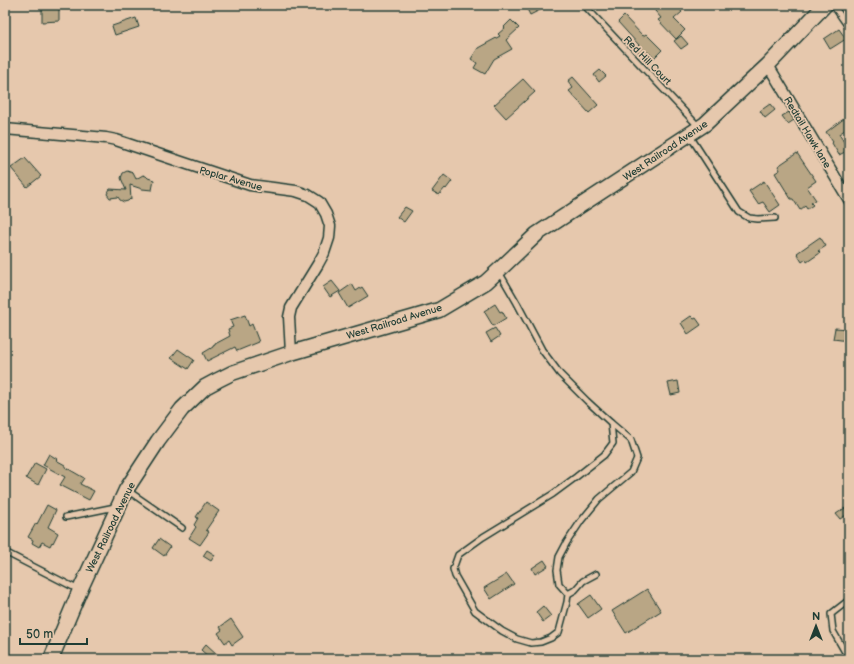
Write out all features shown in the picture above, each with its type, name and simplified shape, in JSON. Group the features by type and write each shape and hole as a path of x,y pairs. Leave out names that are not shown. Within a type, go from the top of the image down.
{"main road":[{"name":"West Railroad Avenue","path":"51,659 80,590 126,490 158,441 182,409 205,387 232,373 291,353 439,310 486,282 537,234 705,124 768,65 825,5"}],"street":[{"name":"Redtail Hawk lane","path":"768,65 849,200"},
{"name":"Poplar Avenue","path":"5,129 116,140 250,185 308,194 319,202 326,214 330,226 329,238 324,253 291,308 289,318 291,353"}],"lane":[{"name":"Red Hill Court","path":"584,5 695,131 739,212 749,218 775,218"},
{"path":"833,5 849,28"},
{"path":"498,271 542,350 560,374 587,401 631,440 637,458 631,472 599,499 581,521 559,557 557,570 558,584 568,594"},
{"path":"568,594 558,632 551,638 541,642 531,643 516,639 502,631 475,611 455,576 453,569 458,555 483,537 553,494 604,455 613,443 611,423"},
{"path":"126,490 182,528"},
{"path":"66,517 118,506"},
{"path":"5,552 80,590"},
{"path":"568,594 575,590 583,581 596,574"},
{"path":"849,600 831,614 833,631 849,659"}],"building":[{"path":"42,5 59,5 59,21 42,22"},
{"path":"525,5 550,5 530,15"},
{"path":"650,5 676,5 682,12 674,19 685,30 676,39 658,20 661,18"},
{"path":"624,16 643,36 646,34 662,50 654,58 648,52 643,57 635,49 639,45 618,22"},
{"path":"136,18 139,27 115,35 112,26"},
{"path":"511,20 519,28 506,40 512,49 494,59 485,74 474,68 477,63 471,59 478,48 500,36 498,34"},
{"path":"839,29 846,39 830,49 824,39"},
{"path":"681,36 688,44 681,49 674,41"},
{"path":"600,70 606,76 599,82 594,75"},
{"path":"573,77 598,105 589,113 569,91 573,88 568,81"},
{"path":"523,79 535,92 506,118 494,105"},
{"path":"770,104 775,110 765,118 760,111"},
{"path":"789,112 794,120 788,124 782,116"},
{"path":"849,115 849,127 839,134 849,150 839,155 826,132"},
{"path":"797,153 816,181 807,187 816,200 811,203 813,205 807,209 805,206 800,210 793,199 791,199 775,173 780,170 778,166"},
{"path":"25,158 41,176 27,187 11,168"},
{"path":"127,171 133,173 136,179 143,175 154,180 152,190 142,189 130,185 131,200 130,199 124,202 118,197 110,198 107,194 110,189 126,190 121,178 123,173"},
{"path":"444,175 452,181 439,195 432,191"},
{"path":"764,181 780,205 770,212 763,202 758,204 749,191"},
{"path":"405,207 412,211 404,222 397,217"},
{"path":"820,237 826,246 818,251 820,253 807,262 806,259 802,262 797,253"},
{"path":"332,281 340,291 330,297 323,287"},
{"path":"352,284 356,291 362,287 368,296 348,308 339,293"},
{"path":"495,304 506,318 493,326 484,311"},
{"path":"245,315 249,326 252,324 259,342 237,351 235,347 207,361 203,353 215,344 230,336 228,329 233,327 230,320"},
{"path":"691,316 694,319 696,318 701,325 688,334 681,323"},
{"path":"495,328 500,336 491,342 486,333"},
{"path":"835,328 849,329 849,341 833,339"},
{"path":"178,349 194,360 188,369 171,358"},
{"path":"678,381 680,393 671,395 668,383"},
{"path":"49,454 65,465 65,467 84,478 80,484 94,491 89,500 60,485 65,477 43,465"},
{"path":"35,463 46,469 38,485 26,478"},
{"path":"206,502 219,511 206,530 209,532 200,545 189,538 196,527 194,525 198,518 196,517"},
{"path":"47,505 56,510 48,527 58,533 50,546 42,542 39,547 32,543 33,540 28,537"},
{"path":"845,508 848,514 840,519 836,514"},
{"path":"159,539 170,547 164,556 153,548"},
{"path":"207,550 215,555 211,561 203,556"},
{"path":"544,560 548,566 535,574 532,568"},
{"path":"507,574 514,584 491,599 484,588"},
{"path":"647,589 661,611 626,633 612,611"},
{"path":"591,595 601,609 588,618 578,604"},
{"path":"543,606 551,616 543,622 536,612"},
{"path":"231,619 243,637 232,645 229,640 225,643 218,633 222,630 220,627"},
{"path":"206,644 218,655 215,659 211,659 201,650"}]}
